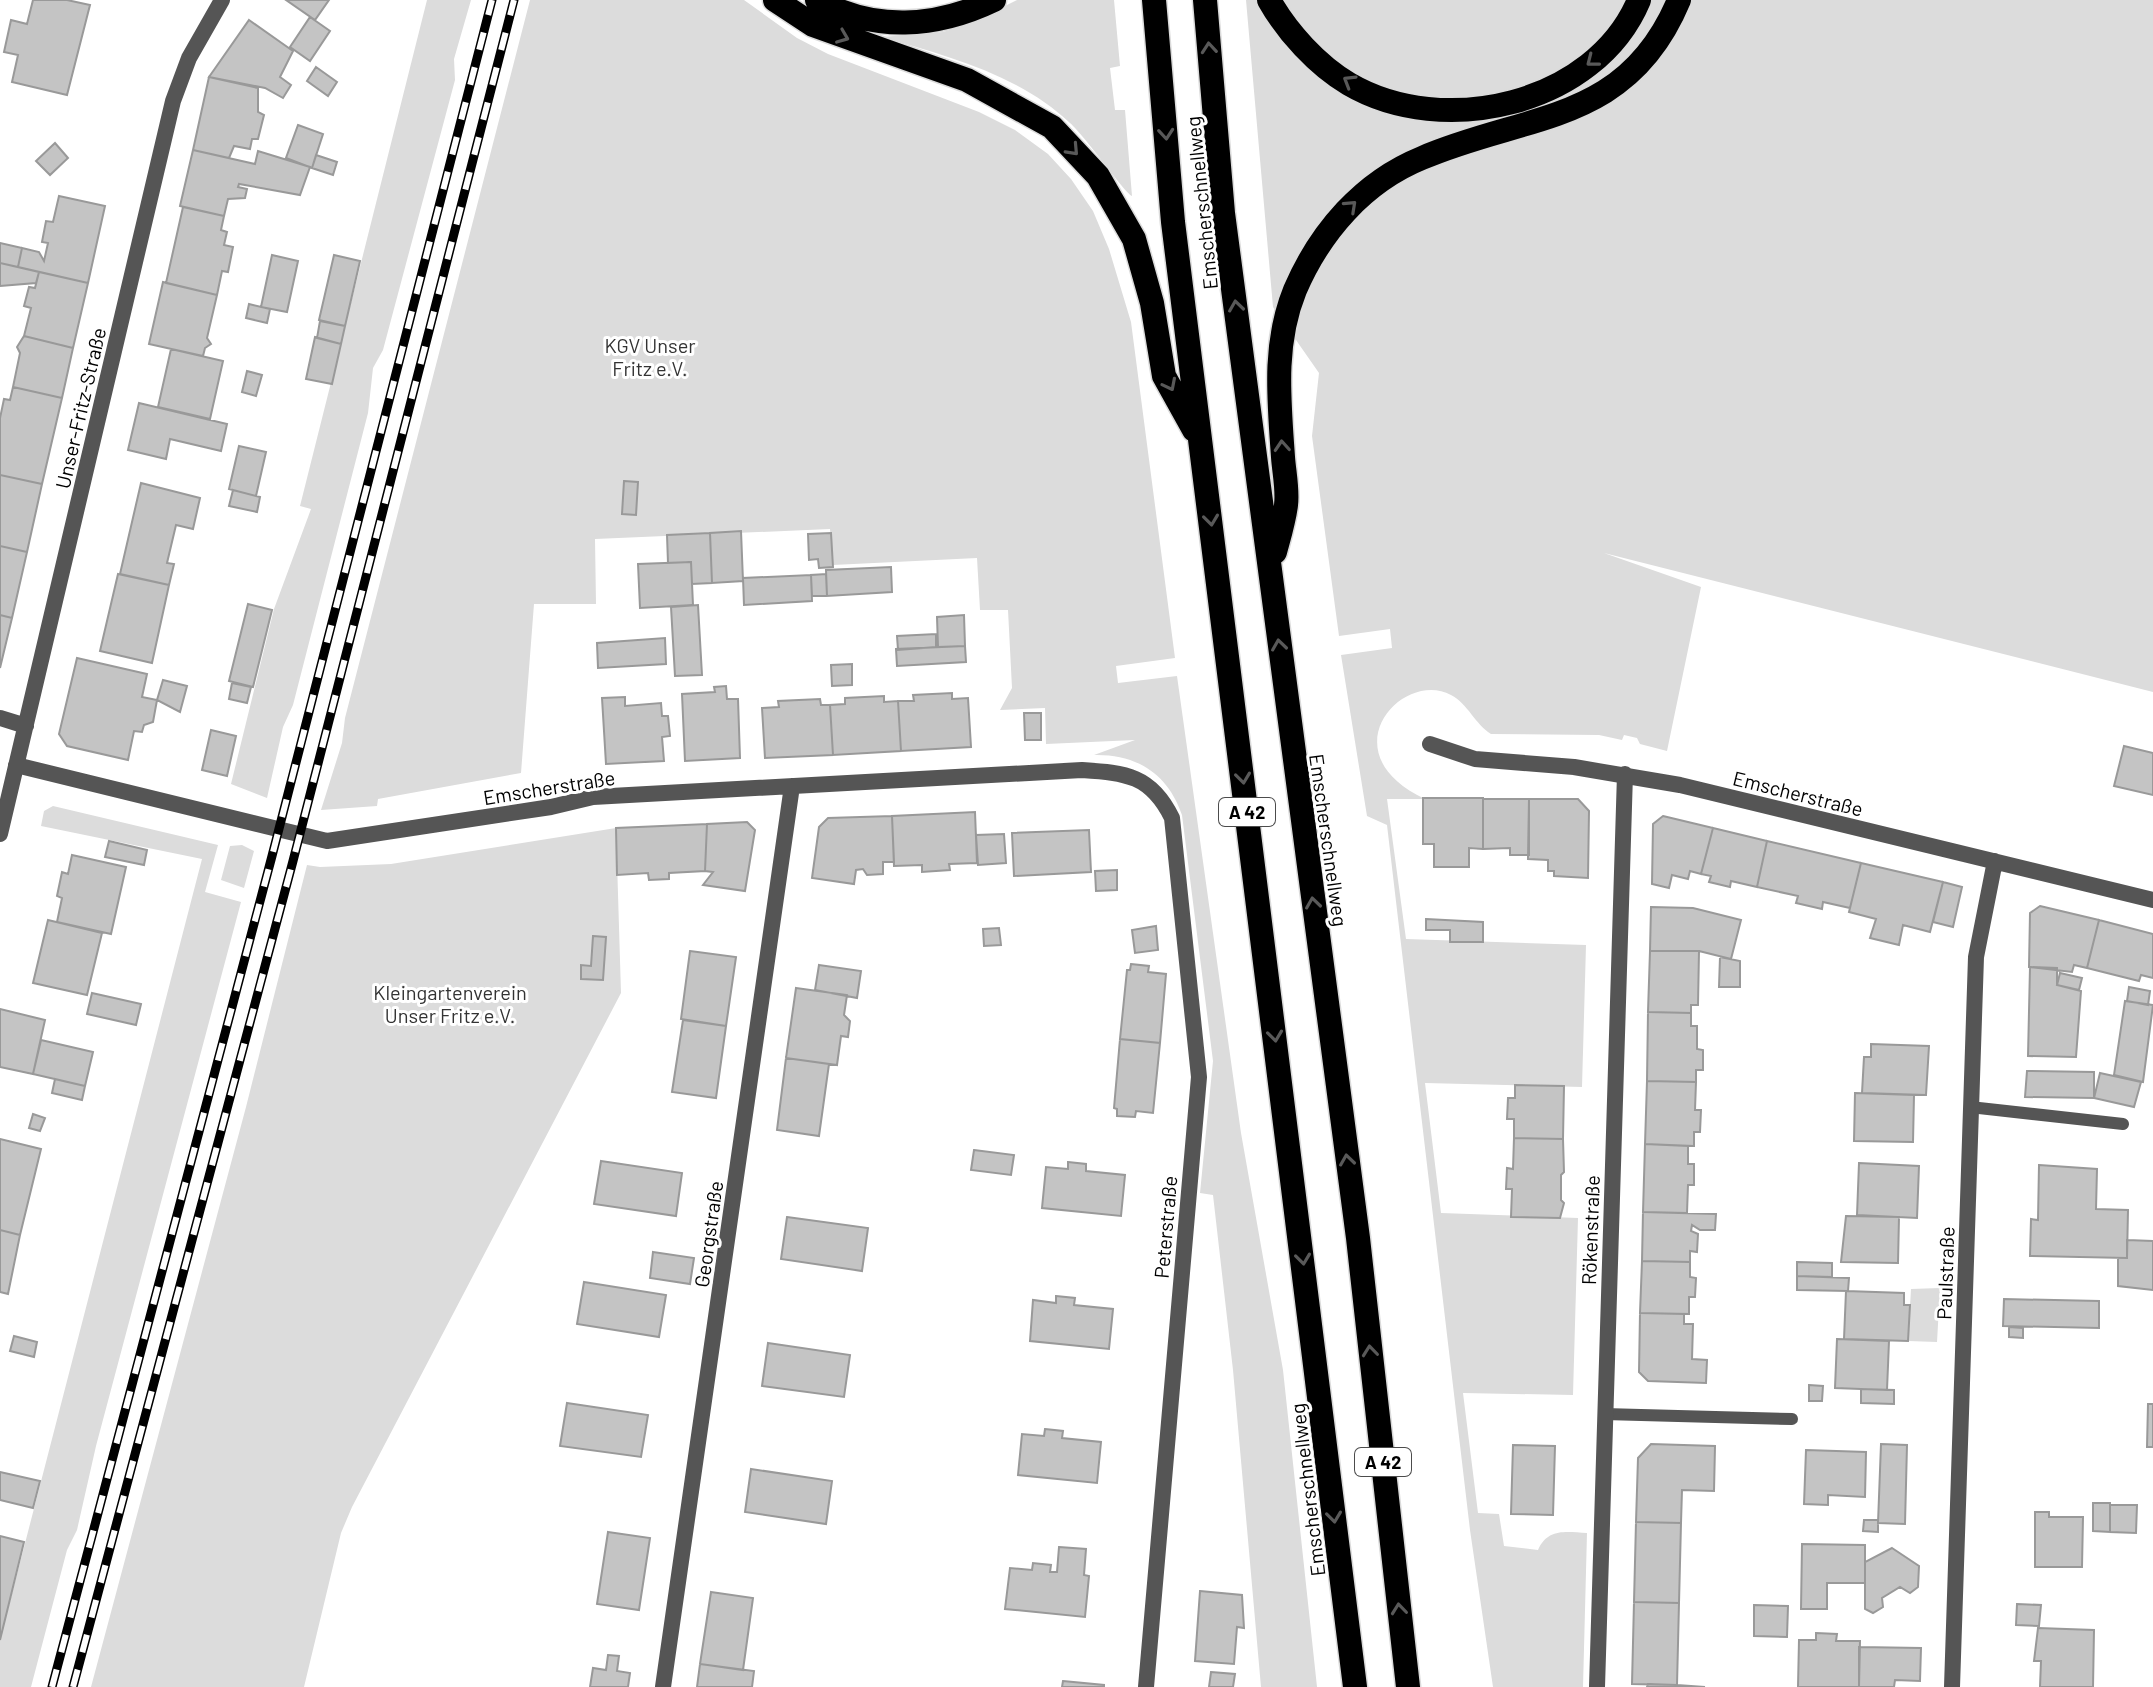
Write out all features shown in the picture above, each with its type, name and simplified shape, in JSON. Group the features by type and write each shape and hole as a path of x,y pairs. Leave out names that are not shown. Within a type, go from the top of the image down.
{"highway":[{"path":"775,0 813,25 967,80 1052,127 1098,176 1134,239 1152,303 1164,376 1201,443"},
{"path":"817,0 863,18 912,24 947,18 994,0"},
{"name":"Emscherschnellweg","path":"1154,0 1173,222 1355,1687"},
{"name":"Emscherschnellweg","path":"1205,0 1223,213 1263,498 1270,578 1358,1238 1408,1687"},
{"path":"1269,0 1278,16 1310,52 1349,84 1389,100 1442,109 1494,107 1538,95 1571,78 1604,52 1639,0"},
{"path":"1270,578 1286,503 1278,381 1280,337 1295,291 1313,253 1346,209 1420,158 1555,117 1593,100 1628,74 1647,52 1679,1"}],"street":[{"name":"Unser-Fritz-Straße","path":"0,834 173,101 189,58 222,0"},
{"path":"0,718 26,726"},
{"name":"Emscherstraße","path":"1430,744 1475,759 1625,774 2153,900"},
{"name":"Emscherstraße","path":"16,765 327,841 551,807 593,797 1082,770 1125,773 1144,783"},
{"name":"Rökenstraße","path":"1597,1687 1625,774"},
{"name":"Peterstraße","path":"1144,783 1161,796 1172,818 1199,1077 1146,1687"},
{"name":"Georgstraße","path":"663,1687 792,786"},
{"name":"Paulstraße","path":"1952,1687 1976,957 1995,861"}],"lane":[{"path":"1970,1107 2123,1124"},
{"path":"1604,1414 1792,1419"}],"green space":[{"path":"427,0 471,0 454,59 455,80 383,350 373,368 368,413 293,705 283,727 267,798 231,784 274,609 311,509 300,506"},
{"name":"KGV Unser Fritz e.V.","path":"530,0 744,0 797,38 828,54 979,112 1015,130 1048,154 1071,179 1093,211 1109,249 1131,322 1175,658 1116,666 1118,683 1177,676 1241,1133 1283,1370 1317,1687 1261,1687 1233,1370 1213,1195 1200,1193 1213,1061 1182,815 1168,788 1149,769 1124,758 1094,755 1135,740 1046,744 1045,708 1000,710 1012,688 1008,610 980,610 977,558 833,565 830,529 595,539 596,604 534,604 521,773 378,799 377,806 321,810 342,743 345,718"},
{"path":"1017,0 1114,0 1120,66 1110,68 1115,110 1125,110 1132,196 1070,123 1029,92 982,69 882,37 943,32 969,24"},
{"path":"1246,0 2153,0 2153,692 1604,553 1701,587 1667,751 1640,744 1637,738 1624,735 1622,740 1599,735 1491,734 1457,699 1432,690 1412,694 1395,704 1383,720 1377,739 1381,760 1396,780 1425,799 1387,799 1406,939 1586,945 1582,1087 1425,1083 1441,1213 1578,1218 1573,1395 1463,1393 1478,1513 1499,1514 1504,1546 1538,1550 1552,1535 1587,1533 1583,1687 1493,1687 1470,1530 1387,825 1367,816 1341,655 1392,648 1390,629 1339,636 1312,436 1319,373 1273,307"},
{"path":"53,806 218,845 205,892 241,902 96,1446 77,1530 67,1550 31,1687 0,1687 0,1640 202,859 41,826 44,811"},
{"name":"Kleingartenverein Unser Fritz e.V.","path":"616,828 621,993 352,1507 341,1533 304,1687 91,1687 246,1107 307,865 391,864"},
{"path":"242,845 254,851 244,888 221,880 230,846"},
{"path":"1940,1288 1937,1342 1908,1341 1911,1289"}],"building":[{"path":"33,0 67,0 90,5 67,95 12,82 18,55 4,52 11,20 27,24"},
{"path":"286,0 329,0 315,20"},
{"path":"310,17 330,31 310,61 290,47"},
{"path":"249,20 293,51 280,77 291,85 283,98 265,88 209,77"},
{"path":"316,67 337,82 328,96 307,81"},
{"path":"209,77 258,88 258,112 264,115 258,139 252,139 250,149 234,146 229,158 193,150"},
{"path":"298,125 323,134 312,168 286,158"},
{"path":"55,143 68,158 50,175 36,161"},
{"path":"193,150 255,164 258,151 310,167 300,195 239,184 238,187 247,189 245,198 228,199 224,216 180,206"},
{"path":"316,155 337,162 333,175 312,168"},
{"path":"59,196 105,206 88,283 18,267 22,248 39,252 44,261 48,243 42,242 46,221 53,222"},
{"path":"183,207 224,216 221,230 227,232 224,245 233,247 228,272 222,271 217,295 166,283"},
{"path":"0,243 22,248 18,267 0,263"},
{"path":"272,255 298,261 287,312 261,307"},
{"path":"334,255 360,261 345,326 319,320"},
{"path":"0,263 39,272 36,283 0,286"},
{"path":"39,272 88,283 73,348 24,336 31,308 24,306 29,287 35,288"},
{"path":"163,282 217,295 207,338 211,344 205,348 203,356 149,344"},
{"path":"249,304 270,309 267,323 246,318"},
{"path":"320,321 345,326 341,344 317,338"},
{"path":"24,336 73,348 62,398 13,387 20,353 17,347"},
{"path":"315,337 341,344 332,384 306,379"},
{"path":"171,349 223,361 210,419 158,407"},
{"path":"247,371 262,375 256,396 242,392"},
{"path":"13,387 62,398 42,484 0,475 0,418 4,399 10,400"},
{"path":"139,403 227,424 221,451 170,439 166,459 128,450"},
{"path":"239,446 266,452 256,496 229,489"},
{"path":"0,475 42,484 27,552 0,546"},
{"path":"624,481 638,482 636,515 622,514"},
{"path":"141,483 200,498 193,529 176,525 167,563 174,564 169,585 120,574"},
{"path":"233,490 260,497 257,512 229,506"},
{"path":"741,531 743,581 712,583 710,533"},
{"path":"710,533 712,583 692,584 691,562 668,563 667,535"},
{"path":"831,533 833,567 819,568 818,559 809,560 808,534"},
{"path":"0,546 27,552 12,618 0,615"},
{"path":"691,562 693,605 640,608 638,564"},
{"path":"891,567 892,592 827,596 826,570"},
{"path":"118,574 169,585 152,663 100,651"},
{"path":"826,574 827,596 812,596 811,575"},
{"path":"811,575 812,601 744,605 743,578"},
{"path":"248,604 272,610 253,687 229,681"},
{"path":"698,605 702,675 675,676 671,607"},
{"path":"0,615 12,618 0,668"},
{"path":"964,615 965,646 938,647 937,617"},
{"path":"936,634 936,647 898,650 897,636"},
{"path":"665,638 666,664 598,668 597,643"},
{"path":"965,646 966,662 897,666 896,649"},
{"path":"77,658 147,674 142,697 157,700 153,722 144,725 142,732 134,731 128,760 67,746 59,734"},
{"path":"852,664 852,685 832,686 831,665"},
{"path":"163,680 187,686 180,712 157,700"},
{"path":"232,683 251,687 247,703 229,699"},
{"path":"726,686 727,699 738,699 740,758 685,761 682,694 715,692 714,687"},
{"path":"952,693 952,699 968,698 971,747 901,751 898,701 914,701 913,695"},
{"path":"884,696 884,702 898,701 901,751 833,755 830,705 845,704 845,698"},
{"path":"625,697 625,706 661,703 662,716 668,716 670,736 662,737 664,761 606,764 602,698"},
{"path":"820,699 821,705 830,705 833,755 765,758 762,708 779,707 778,701"},
{"path":"1024,713 1041,713 1041,740 1025,740"},
{"path":"211,730 236,736 227,776 202,770"},
{"path":"2124,746 2153,753 2153,795 2114,786"},
{"path":"1423,798 1483,798 1483,849 1469,848 1469,867 1434,867 1434,844 1423,844"},
{"path":"1483,799 1529,799 1529,855 1510,855 1510,848 1483,849"},
{"path":"1529,799 1578,799 1589,811 1588,878 1554,876 1554,871 1548,871 1548,860 1528,859"},
{"path":"975,812 977,863 949,864 950,870 922,872 922,865 894,866 892,816"},
{"path":"892,816 894,862 883,862 883,874 867,875 863,869 856,870 854,884 812,878 819,827 828,818"},
{"path":"1663,816 1713,828 1701,874 1690,871 1688,879 1672,875 1669,888 1652,884 1653,824"},
{"path":"747,822 755,830 745,891 703,885 713,872 705,871 707,824"},
{"path":"707,824 705,871 669,873 669,879 649,880 648,873 617,875 616,828"},
{"path":"1713,828 1767,841 1757,887 1731,881 1730,887 1709,882 1711,876 1701,874"},
{"path":"1089,830 1091,872 1014,876 1012,833"},
{"path":"1004,834 1006,863 978,865 976,835"},
{"path":"109,841 147,850 144,865 105,857"},
{"path":"1767,841 1861,863 1850,908 1823,902 1822,909 1796,903 1798,896 1757,887"},
{"path":"72,855 126,867 111,934 57,922 62,898 57,896 62,872 68,874"},
{"path":"1861,863 1943,882 1930,932 1903,925 1899,945 1870,938 1876,919 1849,912"},
{"path":"1117,870 1117,890 1096,891 1095,871"},
{"path":"1943,882 1962,887 1953,927 1933,922"},
{"path":"2040,906 2099,920 2087,968 2074,965 2072,972 2029,967 2030,913"},
{"path":"1651,907 1693,908 1741,920 1731,959 1699,951 1650,951"},
{"path":"1426,919 1483,922 1483,942 1450,942 1450,930 1426,930"},
{"path":"48,920 102,933 87,995 33,983"},
{"path":"2099,920 2153,934 2153,978 2141,975 2139,981 2087,968"},
{"path":"1156,926 1158,950 1135,953 1132,930"},
{"path":"999,928 1001,945 984,946 983,929"},
{"path":"593,936 606,937 603,980 581,979 581,965 591,966"},
{"path":"690,951 736,957 726,1026 681,1019"},
{"path":"1650,951 1699,951 1698,1005 1691,1005 1691,1013 1648,1012"},
{"path":"1720,957 1740,961 1740,987 1719,987"},
{"path":"1131,964 1149,966 1148,972 1166,974 1160,1043 1120,1039 1127,970 1130,970"},
{"path":"819,965 861,971 857,998 815,990"},
{"path":"2030,967 2057,968 2057,985 2081,991 2076,1057 2028,1056"},
{"path":"2060,973 2082,978 2079,990 2057,985"},
{"path":"2129,987 2150,991 2148,1005 2127,1001"},
{"path":"796,988 847,995 844,1015 850,1021 848,1037 841,1036 837,1065 786,1058"},
{"path":"92,993 141,1004 136,1025 87,1014"},
{"path":"2125,1001 2153,1005 2143,1082 2114,1075"},
{"path":"0,1009 45,1020 33,1074 0,1067"},
{"path":"1648,1012 1691,1013 1691,1026 1697,1026 1697,1049 1703,1050 1703,1070 1696,1070 1696,1082 1647,1081"},
{"path":"683,1020 726,1026 716,1098 672,1092"},
{"path":"1120,1039 1160,1043 1153,1113 1136,1111 1135,1117 1117,1116 1117,1109 1114,1108"},
{"path":"41,1040 93,1052 85,1086 33,1074"},
{"path":"1871,1044 1929,1046 1926,1095 1862,1093 1864,1057 1871,1057"},
{"path":"786,1058 829,1064 819,1136 777,1130"},
{"path":"2027,1071 2094,1072 2094,1098 2025,1097"},
{"path":"2100,1073 2141,1082 2134,1107 2094,1098"},
{"path":"55,1079 85,1086 82,1100 52,1093"},
{"path":"1647,1081 1696,1082 1695,1110 1701,1110 1700,1132 1694,1132 1694,1146 1645,1144"},
{"path":"1515,1085 1564,1086 1563,1139 1514,1138 1514,1119 1507,1119 1508,1098 1515,1098"},
{"path":"1855,1093 1914,1095 1913,1142 1854,1141"},
{"path":"33,1114 45,1118 40,1131 29,1128"},
{"path":"1514,1138 1563,1139 1561,1200 1564,1203 1560,1218 1511,1217 1512,1189 1506,1189 1507,1168 1513,1169"},
{"path":"0,1139 41,1149 20,1235 0,1230"},
{"path":"1645,1144 1688,1146 1688,1164 1694,1164 1694,1185 1688,1185 1687,1213 1643,1212"},
{"path":"974,1150 1014,1155 1011,1175 971,1170"},
{"path":"601,1161 682,1173 676,1216 594,1204"},
{"path":"1068,1162 1086,1164 1086,1171 1125,1175 1121,1216 1042,1208 1046,1167 1068,1169"},
{"path":"1859,1163 1919,1166 1917,1218 1857,1215"},
{"path":"2039,1165 2097,1169 2096,1209 2128,1210 2127,1258 2030,1256 2031,1219 2038,1220"},
{"path":"1643,1212 1716,1214 1715,1230 1700,1230 1692,1225 1691,1231 1698,1234 1697,1252 1690,1251 1690,1262 1642,1261"},
{"path":"1846,1216 1899,1217 1898,1263 1841,1262"},
{"path":"787,1217 868,1228 862,1271 781,1259"},
{"path":"0,1230 20,1235 8,1294 0,1292"},
{"path":"2127,1240 2153,1241 2153,1290 2118,1286 2118,1258 2127,1258"},
{"path":"653,1252 694,1258 690,1284 650,1278"},
{"path":"1642,1261 1690,1262 1690,1277 1696,1278 1695,1297 1689,1297 1689,1314 1640,1313"},
{"path":"1797,1262 1832,1263 1832,1277 1797,1276"},
{"path":"1797,1276 1849,1278 1848,1291 1797,1290"},
{"path":"584,1282 666,1295 659,1337 577,1324"},
{"path":"1846,1291 1904,1293 1904,1305 1910,1305 1908,1341 1844,1339"},
{"path":"1056,1296 1075,1298 1074,1305 1113,1309 1109,1349 1030,1341 1033,1300 1056,1303"},
{"path":"2004,1299 2099,1301 2099,1328 2003,1326"},
{"path":"1640,1313 1684,1314 1684,1324 1693,1324 1692,1359 1707,1360 1706,1383 1648,1381 1639,1372"},
{"path":"2009,1327 2023,1328 2023,1338 2009,1337"},
{"path":"14,1336 37,1342 34,1357 10,1351"},
{"path":"1837,1339 1889,1341 1887,1390 1835,1388"},
{"path":"768,1343 850,1355 844,1397 762,1386"},
{"path":"1809,1385 1823,1386 1822,1401 1809,1401"},
{"path":"1861,1389 1894,1390 1894,1404 1861,1403"},
{"path":"567,1403 648,1415 641,1457 560,1446"},
{"path":"2148,1404 2153,1404 2153,1447 2147,1447"},
{"path":"1045,1429 1063,1431 1062,1438 1101,1442 1097,1483 1018,1475 1022,1434 1044,1436"},
{"path":"1651,1444 1715,1446 1714,1491 1682,1490 1681,1523 1636,1522 1638,1458"},
{"path":"1881,1444 1907,1445 1905,1524 1878,1523"},
{"path":"1513,1445 1555,1446 1553,1515 1511,1514"},
{"path":"1806,1450 1866,1452 1865,1497 1828,1495 1828,1505 1804,1504"},
{"path":"751,1469 832,1481 826,1524 745,1512"},
{"path":"0,1472 40,1481 33,1508 0,1500"},
{"path":"2093,1503 2110,1503 2110,1532 2093,1531"},
{"path":"2110,1505 2137,1505 2136,1533 2110,1532"},
{"path":"2035,1512 2049,1512 2049,1517 2083,1517 2082,1567 2035,1567"},
{"path":"1864,1520 1878,1520 1878,1532 1863,1531"},
{"path":"1636,1522 1681,1523 1679,1603 1634,1602"},
{"path":"608,1532 650,1538 639,1610 597,1604"},
{"path":"0,1536 24,1542 0,1640"},
{"path":"1802,1544 1865,1545 1865,1583 1827,1583 1827,1609 1801,1609"},
{"path":"1059,1547 1086,1549 1084,1575 1089,1576 1085,1617 1005,1609 1010,1568 1032,1570 1033,1563 1051,1565 1050,1572 1057,1572"},
{"path":"1892,1548 1919,1566 1918,1587 1910,1593 1900,1587 1882,1598 1883,1607 1873,1613 1865,1609 1865,1562"},
{"path":"1200,1591 1242,1595 1244,1628 1237,1627 1234,1664 1195,1661"},
{"path":"711,1592 753,1598 743,1670 700,1664"},
{"path":"1634,1602 1679,1603 1677,1685 1632,1684"},
{"path":"2017,1604 2041,1605 2039,1626 2016,1625"},
{"path":"1754,1605 1788,1606 1787,1637 1754,1636"},
{"path":"2038,1628 2094,1630 2093,1687 2040,1687 2041,1661 2034,1661"},
{"path":"1816,1633 1837,1634 1836,1641 1860,1641 1859,1687 1798,1687 1799,1640 1816,1640"},
{"path":"1859,1647 1921,1648 1920,1681 1895,1680 1894,1687 1859,1687"},
{"path":"608,1655 619,1656 617,1671 630,1673 628,1687 590,1687 593,1668 606,1670"},
{"path":"700,1664 754,1671 752,1687 697,1687"},
{"path":"1211,1672 1235,1674 1233,1687 1209,1687"},
{"path":"1063,1681 1104,1685 1104,1687 1062,1687"},
{"path":"1648,1684 1677,1685 1705,1687 1647,1687"}],"railway":[{"path":"52,1687 272,856 492,0"},
{"path":"73,1687 293,861 514,0"}]}
